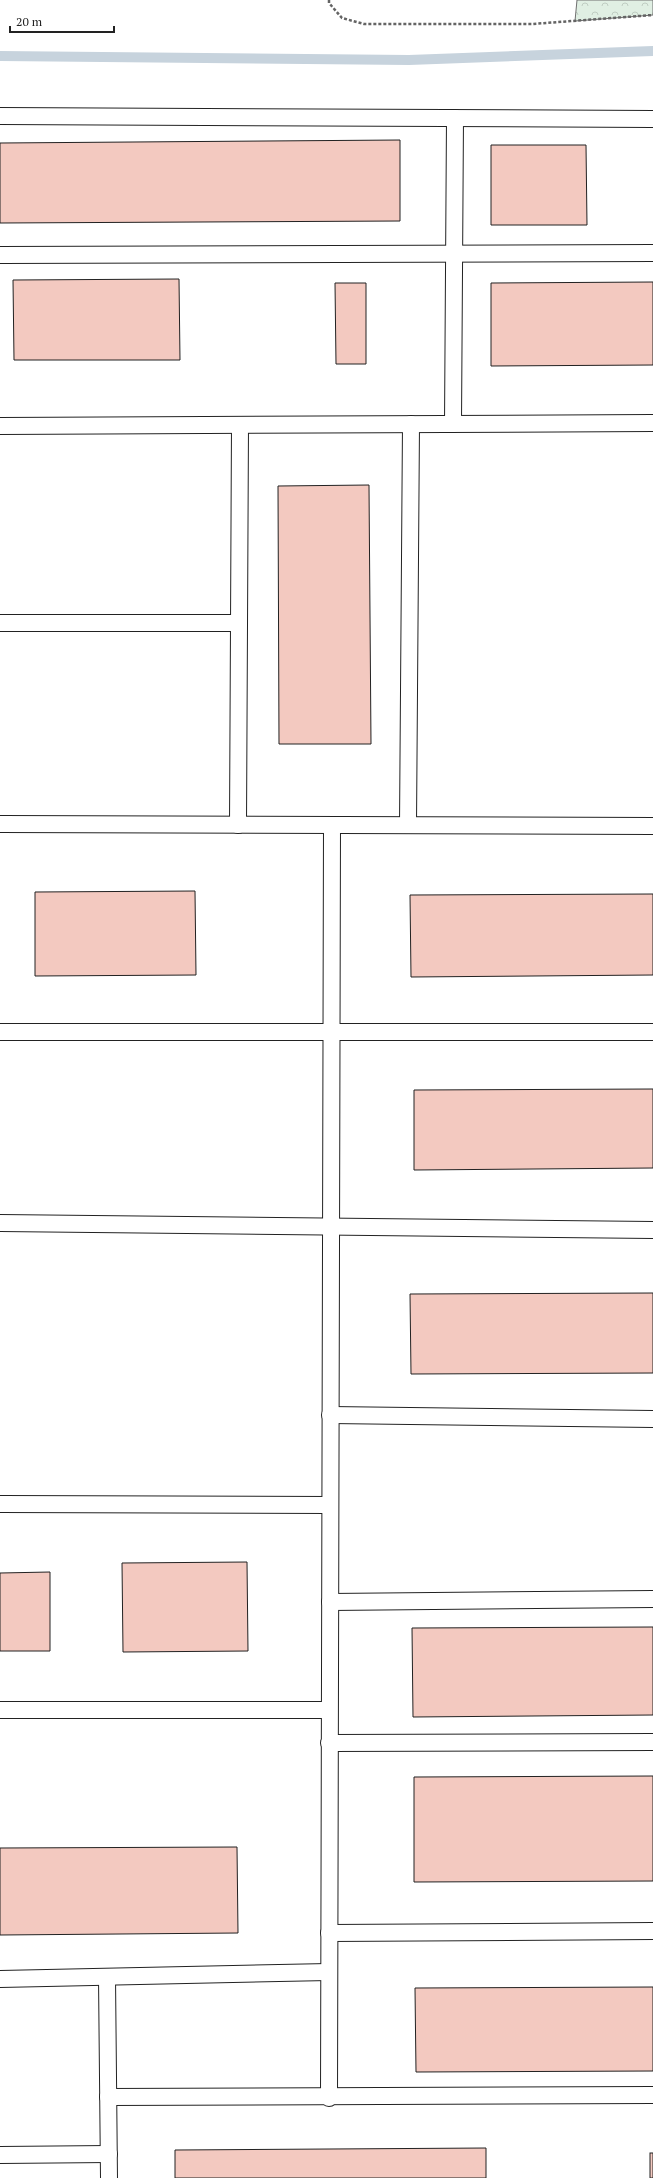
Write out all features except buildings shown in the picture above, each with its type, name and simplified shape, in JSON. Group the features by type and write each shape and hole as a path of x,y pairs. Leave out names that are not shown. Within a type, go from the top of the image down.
{"lane":[{"path":"0,116 653,119"},
{"path":"453,424 455,118"},
{"path":"0,255 653,253"},
{"path":"0,426 653,423"},
{"path":"408,825 411,424"},
{"path":"238,825 240,425"},
{"path":"0,624 239,624"},
{"path":"0,824 653,826"},
{"path":"329,2098 332,825"},
{"path":"0,1032 653,1032"},
{"path":"0,1223 653,1230"},
{"path":"330,1415 653,1419"},
{"path":"0,1504 330,1505"},
{"path":"330,1602 653,1599"},
{"path":"0,1710 329,1710"},
{"path":"329,1743 653,1742"},
{"path":"329,1933 653,1931"},
{"path":"0,1979 108,1978 329,1972"},
{"path":"108,1978 109,2178"},
{"path":"108,2097 329,2098 653,2095"},
{"path":"0,2155 109,2154"}],"path":[{"path":"328,0 342,18 364,24 532,24 653,15"}],"green space":[{"path":"577,0 653,0 653,15 575,21"}],"waterway":[{"path":"0,56 409,60 653,51"}]}
